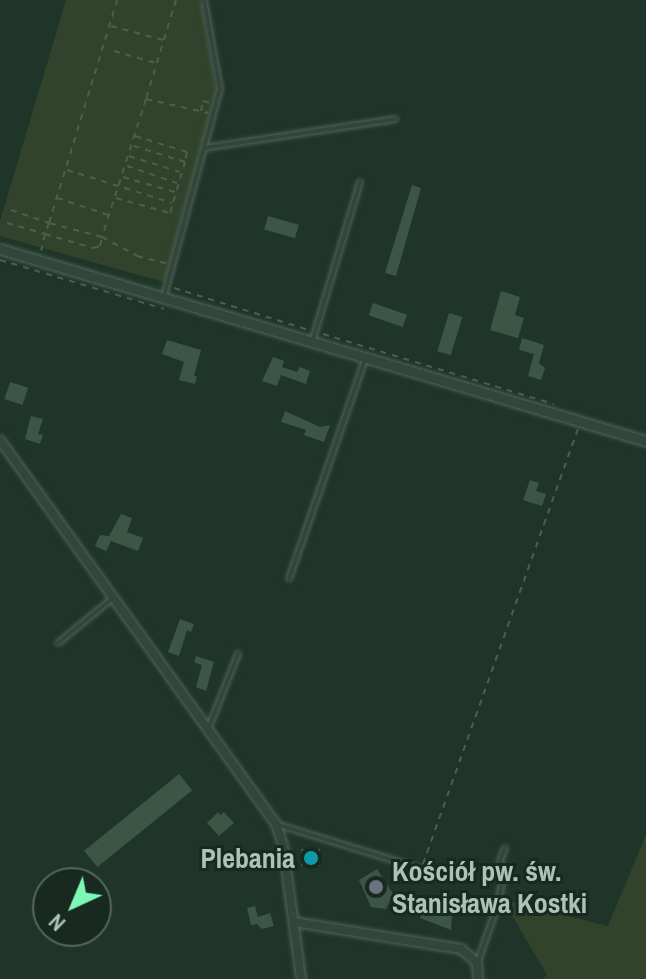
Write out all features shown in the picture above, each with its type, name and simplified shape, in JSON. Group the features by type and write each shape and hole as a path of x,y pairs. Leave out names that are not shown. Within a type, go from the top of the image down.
{"street":[{"path":"0,249 121,285 164,303 313,341 646,441"},
{"path":"0,440 276,824 283,845 301,979"},
{"path":"294,922 446,946 471,955 477,963 478,979"}],"lane":[{"path":"164,303 220,89 204,0"},
{"path":"204,148 396,119"},
{"path":"313,341 360,182"},
{"path":"289,579 366,357"},
{"path":"58,643 113,598"},
{"path":"207,729 216,717 238,654"},
{"path":"276,824 448,877"},
{"path":"477,963 497,907 503,879 500,861 505,848"}],"path":[{"path":"38,260 117,0"},
{"path":"7,223 98,249 176,0"},
{"path":"110,26 164,41"},
{"path":"114,51 157,64"},
{"path":"146,99 213,115"},
{"path":"115,197 170,213 187,152 135,136"},
{"path":"131,145 185,162"},
{"path":"128,156 182,173"},
{"path":"125,165 178,183"},
{"path":"66,169 173,203"},
{"path":"122,176 176,193"},
{"path":"57,198 109,216"},
{"path":"11,210 102,237 137,256 172,265"},
{"path":"0,260 164,303"},
{"path":"421,869 577,433"}],"green space":[{"path":"66,0 200,0 216,90 164,282 0,236 0,221"},
{"path":"646,835 646,979 543,979 547,975 503,900 608,926"}],"building":[{"path":"412,185 421,188 396,276 385,273"},
{"path":"268,216 299,225 295,238 264,229"},
{"path":"501,291 520,297 515,315 524,318 518,338 490,330"},
{"path":"373,303 407,315 403,327 369,315"},
{"path":"449,313 462,317 451,355 437,351"},
{"path":"522,338 544,345 539,363 545,368 541,380 528,376 534,354 519,350"},
{"path":"167,340 201,350 195,384 179,380 184,362 162,354"},
{"path":"273,357 284,361 282,367 297,372 300,367 310,371 306,384 281,375 277,386 262,381"},
{"path":"10,382 28,388 23,405 4,399"},
{"path":"285,411 320,427 330,425 324,442 304,435 306,430 281,422"},
{"path":"31,416 43,419 38,434 43,435 40,444 25,439"},
{"path":"530,480 539,483 536,491 546,494 542,506 523,500"},
{"path":"121,514 132,518 127,532 143,538 138,551 111,541 106,551 95,546 100,535 109,536"},
{"path":"180,619 194,624 191,632 187,630 179,656 168,652"},
{"path":"196,656 214,662 206,691 196,687 202,665 194,662"},
{"path":"179,774 192,790 97,867 84,851"},
{"path":"218,812 220,815 224,812 234,823 219,836 207,823"},
{"name":"Plebania","path":"301,849 320,849 320,866 301,866"},
{"name":"Kościół pw. św. Stanisława Kostki","path":"377,869 393,894 386,909 371,907 359,880"},
{"path":"255,906 258,917 270,913 274,926 262,929 257,924 251,925 247,908"},
{"path":"423,907 452,916 451,930 420,918"}],"place":[{"name":"Plebania","path":"311,858"},
{"name":"Kościół pw. św. Stanisława Kostki","path":"376,887"}]}
